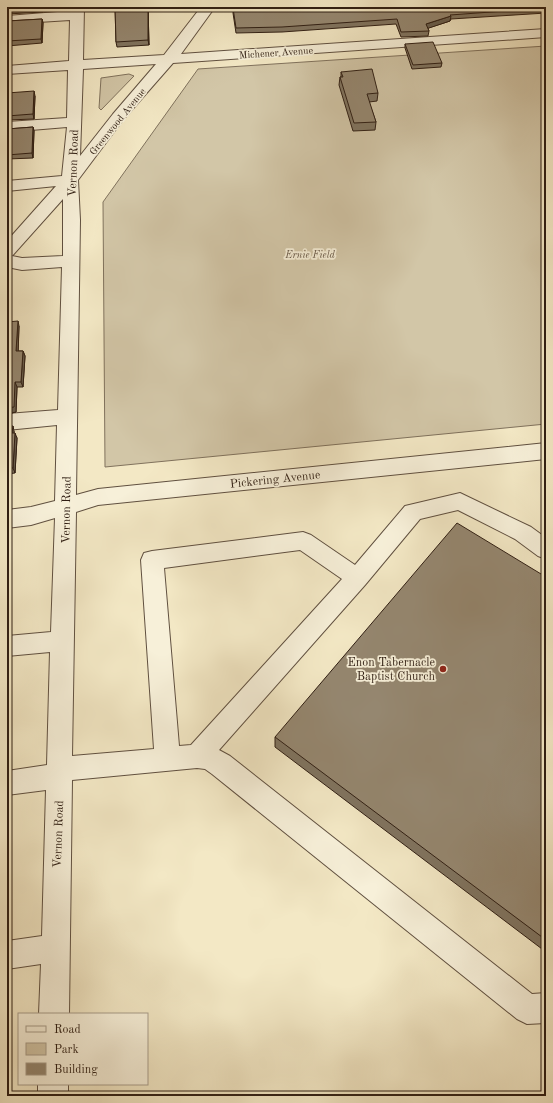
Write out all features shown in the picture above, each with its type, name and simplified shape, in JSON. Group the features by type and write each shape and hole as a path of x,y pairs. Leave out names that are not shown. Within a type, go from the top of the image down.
{"street":[{"name":"Greenwood Avenue","path":"7,252 70,180 118,117 167,60 208,7"},
{"path":"7,20 77,11"},
{"name":"Vernon Road","path":"54,1013 54,948 72,220 70,180 74,136 77,11"},
{"name":"Michener Avenue","path":"7,70 546,33"},
{"path":"7,127 74,122"},
{"path":"7,186 70,180"},
{"path":"7,261 22,264 71,261"},
{"path":"7,422 67,417"},
{"name":"Pickering Avenue","path":"7,519 31,516 105,496 546,451"},
{"path":"197,756 357,578 413,512 460,501 523,534 546,550"},
{"path":"523,534 546,531"},
{"path":"167,760 152,560 303,541 357,578"},
{"path":"7,646 62,641"},
{"path":"7,783 59,773 197,756 210,758 221,765 527,1008 546,1008"},
{"path":"7,955 54,948"},
{"path":"53,1085 53,1096"}],"green space":[{"name":"Ernie Field","path":"546,46 546,424 105,467 103,202 198,69"},
{"path":"129,74 134,76 101,110 99,108 101,78"}],"building":[{"path":"7,7 42,7 7,10"},
{"path":"115,7 148,7 148,40 116,42"},
{"path":"233,8 546,8 450,15 451,16 426,24 429,31 401,32 397,19 282,27 236,28"},
{"path":"42,19 41,39 7,41 7,21"},
{"path":"433,42 442,63 413,65 405,44"},
{"path":"372,69 378,93 367,94 376,122 354,123 340,77 343,77 341,72"},
{"path":"34,91 33,114 7,116 7,93"},
{"path":"33,127 32,153 7,155 7,129"},
{"path":"18,321 16,351 23,351 21,382 15,382 14,407 7,408 7,322"},
{"path":"7,426 13,426 12,433 15,433 13,468 7,468"},
{"name":"Enon Tabernacle Baptist Church","path":"457,523 546,577 546,940 275,737"}],"place":[{"name":"Enon Tabernacle Baptist Church","path":"443,669"}]}
